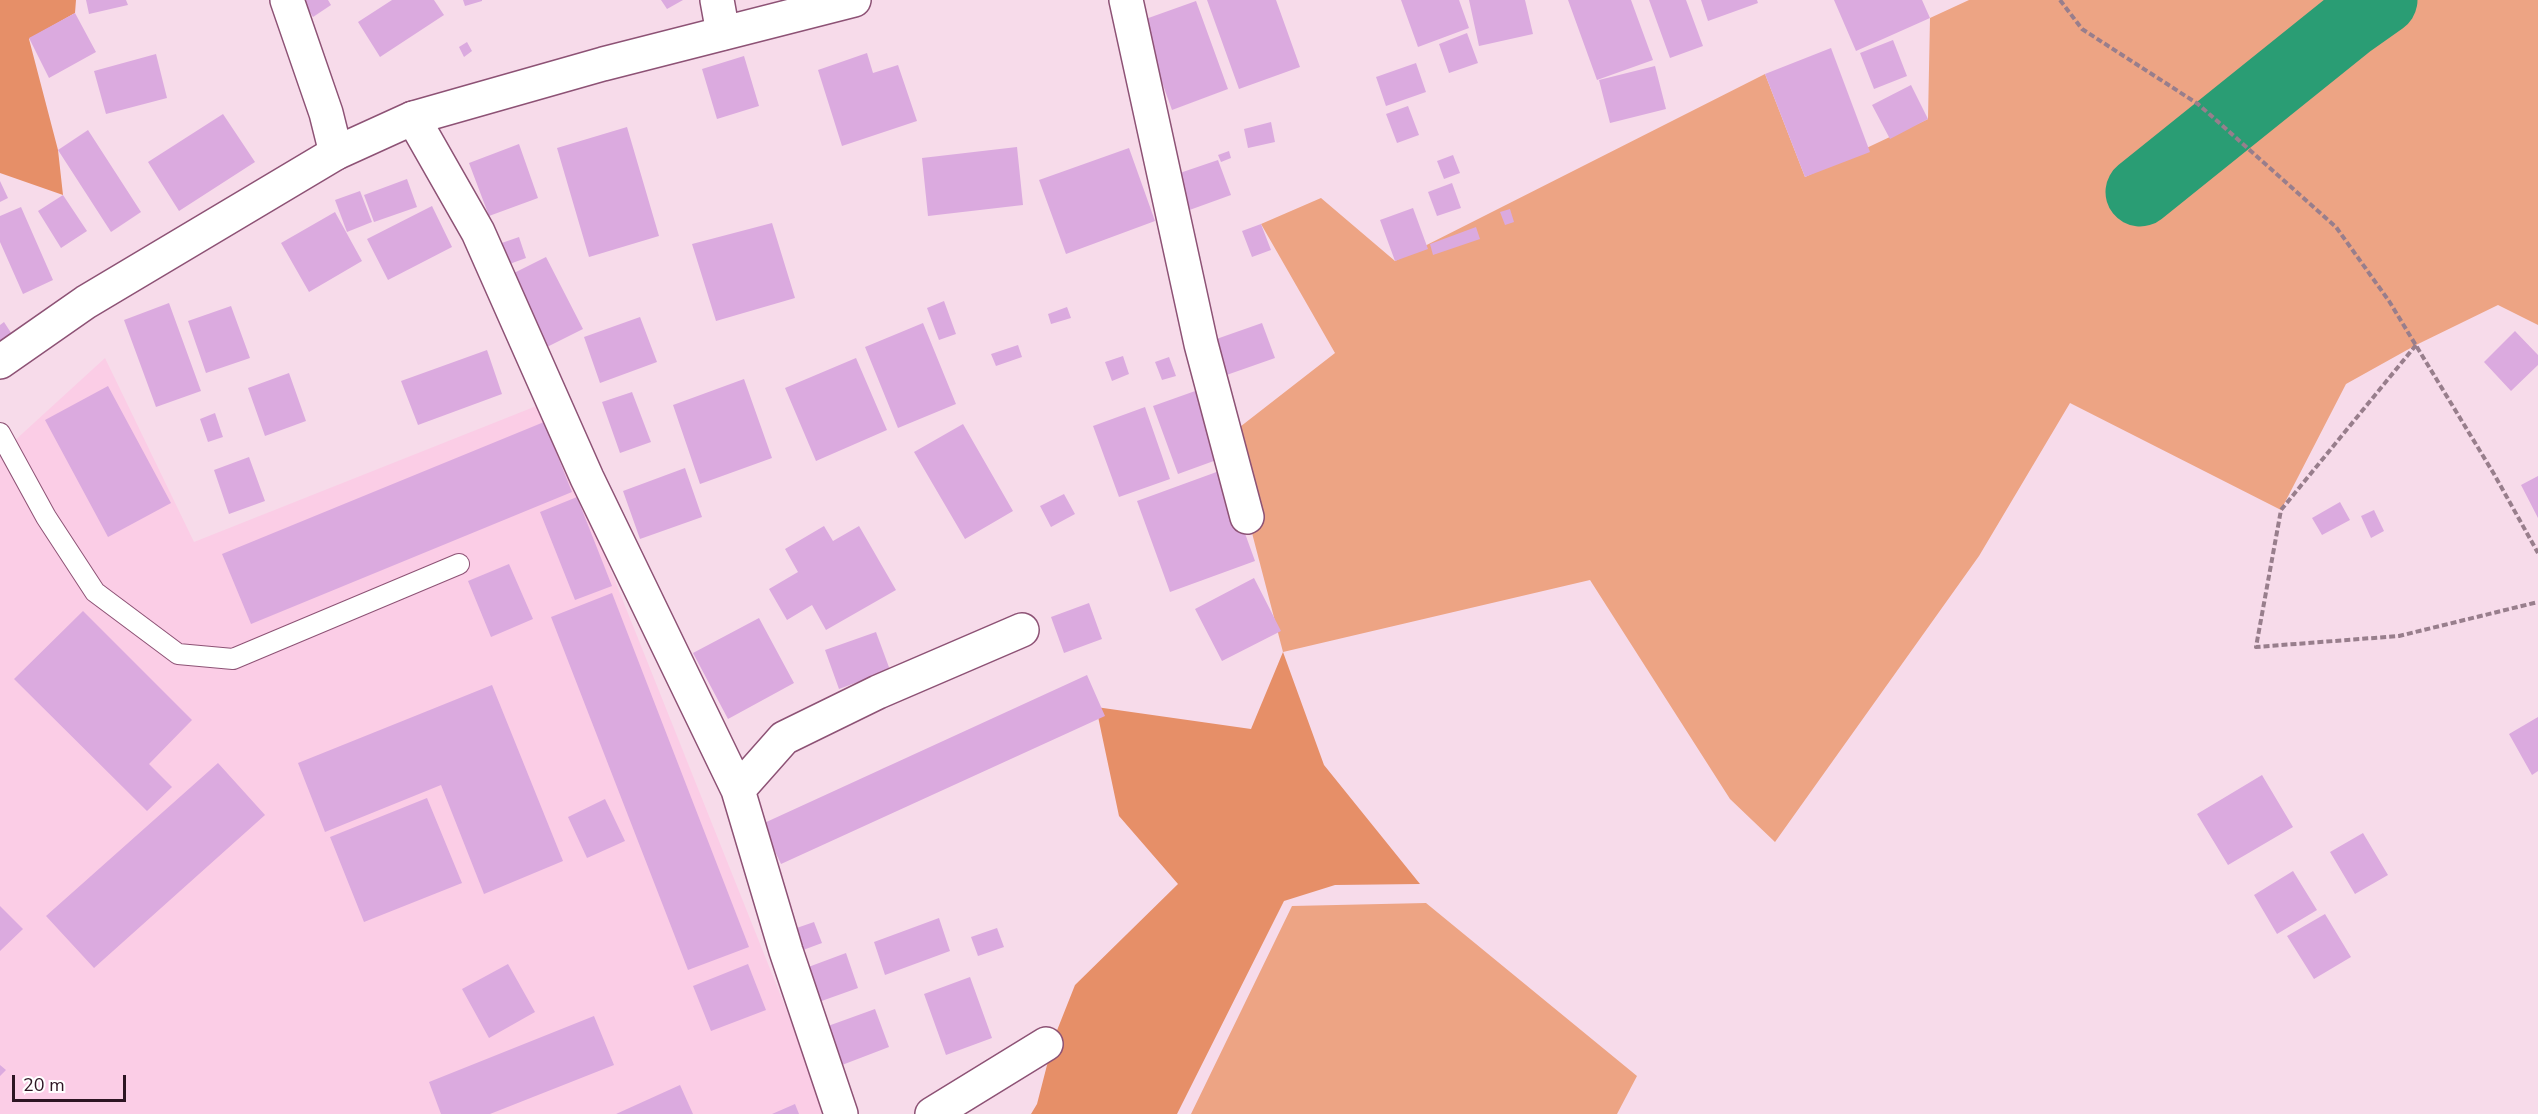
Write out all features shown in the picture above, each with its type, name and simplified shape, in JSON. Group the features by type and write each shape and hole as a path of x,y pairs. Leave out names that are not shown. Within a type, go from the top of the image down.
{"street":[{"path":"287,0 326,113 336,153"},
{"path":"717,0 723,33"},
{"path":"0,362 86,302 336,153 413,118 723,33 854,0"},
{"path":"1126,0 1201,344 1247,517"},
{"path":"413,118 478,232 587,478 738,790 786,951 841,1114"},
{"path":"738,790 784,738 878,692 1022,630"},
{"path":"932,1114 1046,1044"}],"lane":[{"path":"0,433 46,517 95,592 178,654 233,659 459,564"}],"path":[{"path":"2060,0 2082,29 2198,104 2336,227 2389,301 2494,474 2538,553"},
{"path":"2416,345 2281,510 2256,647 2399,636 2538,602"}],"shaded area":[{"path":"0,0 76,0 75,13 29,39 58,150 63,195 0,173"},
{"path":"1969,0 2538,0 2538,325 2498,305 2416,345 2346,384 2281,510 2070,403 1979,556 1775,842 1730,799 1590,580 1283,652 1227,437 1335,353 1261,224 1321,198 1395,261 1765,74 1805,177 1928,119 1930,18"},
{"path":"105,358 194,542 544,403 828,1114 0,1114 0,454"},
{"path":"1283,652 1324,765 1420,884 1335,885 1284,901 1177,1114 1031,1114 1037,1104 1054,1038 1075,985 1178,884 1119,816 1096,707 1251,729"},
{"path":"1426,903 1637,1076 1617,1114 1191,1114 1292,906"}],"building":[{"path":"86,0 126,0 128,5 89,14"},
{"path":"302,0 328,0 331,5 313,17"},
{"path":"392,0 434,0 444,15 380,57 358,22"},
{"path":"463,0 482,0 482,1 465,6"},
{"path":"661,0 683,0 667,9"},
{"path":"1207,0 1276,0 1300,67 1239,89"},
{"path":"1401,0 1459,0 1469,28 1418,47"},
{"path":"1469,0 1525,0 1533,34 1479,46"},
{"path":"1568,0 1631,0 1653,60 1597,80"},
{"path":"1649,0 1686,0 1703,46 1670,58"},
{"path":"1701,0 1757,0 1758,3 1708,21"},
{"path":"1834,0 1922,0 1930,18 1856,51"},
{"path":"1196,1 1228,89 1172,110 1140,21"},
{"path":"75,13 96,52 49,78 29,38"},
{"path":"1467,33 1478,63 1449,73 1439,44"},
{"path":"1893,40 1907,76 1874,89 1860,53"},
{"path":"467,42 472,51 464,57 459,47"},
{"path":"1831,48 1870,152 1805,177 1765,74"},
{"path":"867,53 873,73 898,65 917,121 842,146 818,70"},
{"path":"156,54 167,98 106,114 94,71"},
{"path":"744,56 759,106 717,119 702,69"},
{"path":"1416,63 1426,92 1386,106 1376,77"},
{"path":"1655,66 1666,109 1610,123 1599,80"},
{"path":"1911,85 1928,119 1890,139 1872,105"},
{"path":"1408,106 1419,135 1397,143 1386,114"},
{"path":"223,114 255,162 179,211 148,162"},
{"path":"1271,122 1275,142 1248,148 1244,129"},
{"path":"627,127 659,236 589,257 557,148"},
{"path":"88,130 141,212 111,232 58,150"},
{"path":"519,144 538,198 489,216 469,163"},
{"path":"1017,147 1023,205 928,216 922,158"},
{"path":"1129,148 1155,221 1066,254 1039,180"},
{"path":"1229,151 1231,158 1221,162 1218,155"},
{"path":"1453,155 1460,173 1444,179 1437,161"},
{"path":"1218,160 1231,195 1184,212 1171,176"},
{"path":"407,179 417,207 374,222 364,195"},
{"path":"0,181 8,198 0,202"},
{"path":"1452,183 1461,208 1437,216 1428,192"},
{"path":"360,191 372,222 347,232 335,200"},
{"path":"63,195 87,231 61,248 38,211"},
{"path":"432,206 452,247 388,280 367,239"},
{"path":"21,207 53,280 23,294 0,242 0,216"},
{"path":"1413,208 1428,249 1395,261 1380,220"},
{"path":"1510,209 1514,222 1505,225 1500,212"},
{"path":"335,212 362,261 309,292 281,243"},
{"path":"772,223 795,298 716,321 692,244"},
{"path":"1261,224 1271,250 1252,257 1242,231"},
{"path":"1476,227 1480,239 1433,255 1430,244"},
{"path":"519,237 526,258 504,266 496,245"},
{"path":"546,257 583,329 541,350 504,278"},
{"path":"944,301 956,334 939,340 927,308"},
{"path":"169,303 201,391 156,407 124,320"},
{"path":"231,306 250,358 206,373 188,321"},
{"path":"1067,307 1071,318 1051,324 1048,314"},
{"path":"640,317 657,362 600,383 584,337"},
{"path":"4,322 17,342 0,343 0,325"},
{"path":"923,323 956,404 898,428 865,347"},
{"path":"1262,323 1275,358 1218,378 1205,343"},
{"path":"2515,331 2538,355 2538,365 2511,391 2484,362"},
{"path":"1018,345 1022,357 996,366 991,354"},
{"path":"487,350 502,394 418,425 401,381"},
{"path":"1123,356 1129,374 1112,381 1105,362"},
{"path":"1169,357 1176,376 1162,380 1155,362"},
{"path":"856,358 887,430 816,461 785,388"},
{"path":"289,373 306,421 265,436 248,388"},
{"path":"744,379 772,458 700,484 673,405"},
{"path":"108,386 171,503 108,537 45,420"},
{"path":"1198,390 1222,458 1178,474 1153,406"},
{"path":"632,392 651,442 620,453 602,402"},
{"path":"1145,407 1170,479 1119,497 1093,426"},
{"path":"215,413 223,437 208,442 200,419"},
{"path":"544,422 572,492 251,624 222,554"},
{"path":"963,424 1013,511 965,539 914,452"},
{"path":"249,457 265,501 229,514 214,470"},
{"path":"685,468 702,517 640,539 623,491"},
{"path":"1222,470 1255,561 1170,592 1137,501"},
{"path":"2538,476 2538,518 2521,485"},
{"path":"1064,494 1075,514 1051,527 1040,506"},
{"path":"577,497 612,586 575,600 540,512"},
{"path":"2340,502 2350,520 2322,535 2312,518"},
{"path":"2374,510 2384,531 2371,538 2361,516"},
{"path":"824,526 833,541 859,526 896,590 826,630 812,605 787,620 769,589 798,572 785,549"},
{"path":"509,564 533,619 491,637 468,581"},
{"path":"1254,578 1281,631 1222,661 1195,609"},
{"path":"612,593 749,947 688,970 551,617"},
{"path":"1089,603 1102,639 1064,653 1051,617"},
{"path":"83,611 192,720 149,764 172,787 147,811 14,679"},
{"path":"759,618 794,683 728,719 693,653"},
{"path":"876,632 890,670 839,689 825,650"},
{"path":"1087,675 1105,716 781,864 762,824"},
{"path":"492,685 563,861 484,894 441,785 325,832 298,763"},
{"path":"2538,717 2538,771 2532,775 2509,734"},
{"path":"218,763 265,815 94,968 46,916"},
{"path":"2262,775 2293,827 2228,865 2197,814"},
{"path":"427,798 462,883 364,922 330,837"},
{"path":"605,799 625,841 587,858 568,817"},
{"path":"2363,833 2388,875 2355,894 2330,852"},
{"path":"2293,871 2317,910 2277,934 2254,895"},
{"path":"0,906 23,929 0,951"},
{"path":"2325,914 2351,957 2314,979 2287,936"},
{"path":"939,918 950,951 885,975 874,942"},
{"path":"814,922 822,943 795,953 788,931"},
{"path":"997,928 1004,947 978,956 971,937"},
{"path":"846,953 858,988 816,1003 803,969"},
{"path":"508,964 535,1012 489,1038 462,989"},
{"path":"748,964 766,1010 711,1031 693,986"},
{"path":"970,977 992,1038 946,1055 924,994"},
{"path":"875,1009 889,1047 842,1065 828,1026"},
{"path":"594,1016 614,1065 490,1114 441,1114 429,1082"},
{"path":"0,1065 6,1070 0,1076"},
{"path":"680,1085 693,1114 616,1114"},
{"path":"795,1104 799,1114 772,1114"}],"waterway":[{"path":"2140,192 2349,24 2383,0"}]}
